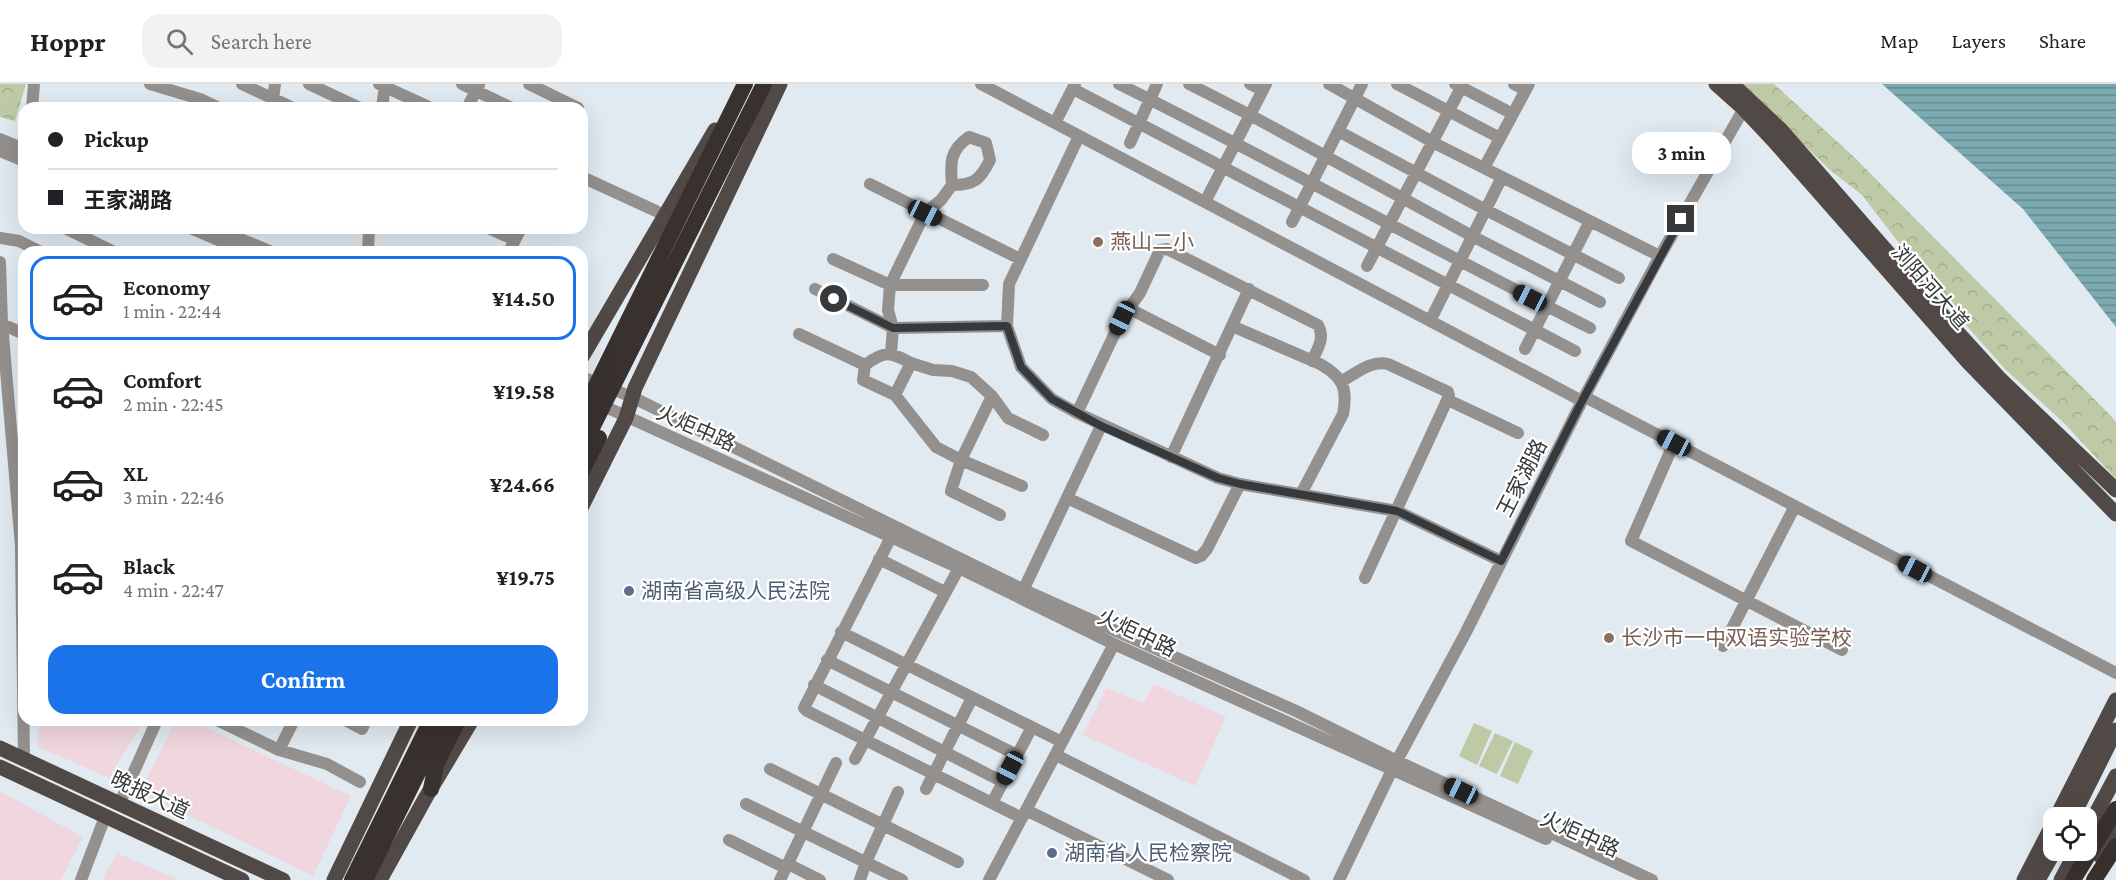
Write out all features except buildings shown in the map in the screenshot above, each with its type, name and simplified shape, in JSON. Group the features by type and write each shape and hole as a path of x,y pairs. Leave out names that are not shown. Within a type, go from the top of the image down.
{"highway":[{"path":"589,381 746,84"},
{"path":"588,436 764,84"},
{"path":"588,460 606,425 614,386"},
{"path":"352,880 428,726"},
{"path":"364,880 441,726"},
{"path":"431,789 436,765 455,726"},
{"path":"2073,880 2116,809"},
{"path":"2094,880 2116,846"}],"main road":[{"path":"588,347 719,122 737,84"},
{"path":"588,494 626,418 633,397 780,84"},
{"name":"浏阳河大道","path":"1716,84 1781,130 1994,372 2116,490"},
{"name":"浏阳河大道","path":"1732,84 1968,362 2116,514"},
{"path":"2062,807 2116,700"},
{"path":"334,880 408,726"},
{"path":"380,880 468,726"},
{"path":"2078,807 2116,730"},
{"name":"晚报大道","path":"0,748 283,880"},
{"name":"晚报大道","path":"0,767 242,880"},
{"path":"2097,811 2116,776"},
{"path":"2086,880 2116,831"},
{"path":"2024,880 2043,843"},
{"path":"2038,880 2049,861"},
{"path":"2061,880 2071,861"}],"street":[{"path":"32,102 34,84"},
{"path":"242,84 271,102"},
{"path":"273,102 275,84"},
{"path":"309,84 347,102"},
{"path":"462,84 478,87 502,102"},
{"path":"529,84 566,102"},
{"path":"981,84 1430,321 1674,443 2116,673"},
{"path":"1119,84 1236,142 1460,262 1590,328"},
{"path":"1130,142 1157,84"},
{"path":"1189,84 1600,302"},
{"path":"1205,202 1264,87 1250,84"},
{"path":"1329,84 1432,141 1660,256"},
{"path":"1292,222 1362,84"},
{"path":"1397,84 1500,138"},
{"path":"156,85 206,102"},
{"path":"382,102 383,85 418,102"},
{"path":"1367,266 1449,111 1460,85 1513,114"},
{"path":"1055,123 1074,86 1139,123 1575,351"},
{"path":"1484,168 1513,114 1523,86"},
{"path":"470,102 478,87"},
{"name":"王家湖路","path":"1339,880 1394,766 1466,632 1583,399 1660,256 1747,104"},
{"path":"1338,130 1415,173 1619,278"},
{"path":"1079,136 1009,284 1007,326 1021,367 1052,399 1101,426 1218,478 1240,484 1397,511 1501,561"},
{"path":"0,151 18,151"},
{"path":"1430,321 1502,177"},
{"path":"588,180 656,211"},
{"path":"870,184 1020,259"},
{"path":"891,353 893,328 888,310 890,285 925,213 941,200 952,185"},
{"path":"1526,349 1590,221"},
{"path":"77,234 102,246"},
{"path":"204,234 233,246"},
{"path":"228,234 258,246"},
{"path":"496,234 512,246"},
{"path":"0,238 19,241 29,246"},
{"path":"1077,413 1128,308 1140,293 1160,250 1167,249 1318,325 1322,333 1320,345 1312,361"},
{"path":"833,259 890,285 983,285"},
{"path":"0,262 2,324 18,484"},
{"path":"815,289 893,328 1007,326"},
{"path":"1171,457 1249,289"},
{"path":"1128,308 1220,355"},
{"path":"2,324 18,331"},
{"path":"1232,326 1312,361 1332,371 1342,381 1345,402 1343,414 1301,494"},
{"path":"799,334 865,365"},
{"path":"1022,486 936,447 895,395 863,380 865,365 877,356 891,353 933,370 952,371 971,377 992,396 1008,418 1042,435"},
{"path":"1342,381 1379,362 1448,392 1449,396 1365,578"},
{"path":"895,395 911,363"},
{"path":"589,381 633,397 1022,594 1296,711 1394,766 1652,880"},
{"path":"992,396 961,460 951,491 1000,515"},
{"name":"火炬中路","path":"588,399 959,568 1022,594 1114,644 1394,766 1634,880"},
{"path":"1448,400 1518,433"},
{"path":"1022,594 1101,426"},
{"path":"1674,443 1631,541 1842,650"},
{"path":"1067,498 1196,558 1207,549 1240,484"},
{"path":"1723,645 1795,506"},
{"path":"891,537 804,708 992,803 1024,814 1168,880"},
{"path":"879,560 945,592"},
{"path":"855,759 959,568"},
{"path":"841,632 1062,742"},
{"path":"989,880 1114,644"},
{"path":"827,660 1017,755"},
{"path":"814,685 1003,782"},
{"path":"926,789 972,698"},
{"path":"24,726 24,759"},
{"path":"119,805 154,726"},
{"path":"238,726 279,750 327,765 360,782"},
{"path":"279,750 291,726"},
{"path":"992,803 1032,727"},
{"path":"1056,755 1304,880"},
{"path":"780,880 836,763"},
{"path":"770,770 958,862"},
{"path":"860,880 898,792"},
{"path":"746,804 902,880"},
{"path":"81,880 105,817"},
{"path":"729,840 820,880"}],"shaded area":[{"path":"1154,684 1226,717 1195,786 1083,735 1106,688 1143,703"},
{"path":"39,726 141,726 109,778 38,747"},
{"path":"173,726 203,726 351,796 313,876 140,792"},
{"path":"0,791 83,837 61,880 0,880"},
{"path":"117,853 179,880 102,880"}],"green space":[{"path":"0,84 26,84 21,102 18,102 15,121 0,117"},
{"path":"1742,84 1774,84 1853,156 2109,414 2116,422 2116,479 2064,423 2006,370 1939,295 1862,195 1830,170"},
{"path":"1474,723 1492,731 1477,765 1459,756"},
{"path":"1495,733 1513,741 1497,774 1479,766"},
{"path":"1515,742 1533,751 1518,784 1500,776"}],"water":[{"path":"1882,84 2116,84 2116,327 2023,209"}],"place":[{"name":"燕山二小","path":"1098,242"},
{"name":"湖南省高级人民法院","path":"629,591"},
{"name":"长沙市一中双语实验学校","path":"1609,638"},
{"name":"湖南省人民检察院","path":"1052,853"}],"route":[{"path":"834,299 893,328 1007,326 1021,367 1052,399 1101,426 1218,478 1240,484 1397,511 1501,561 1582,401 1681,219"}]}
